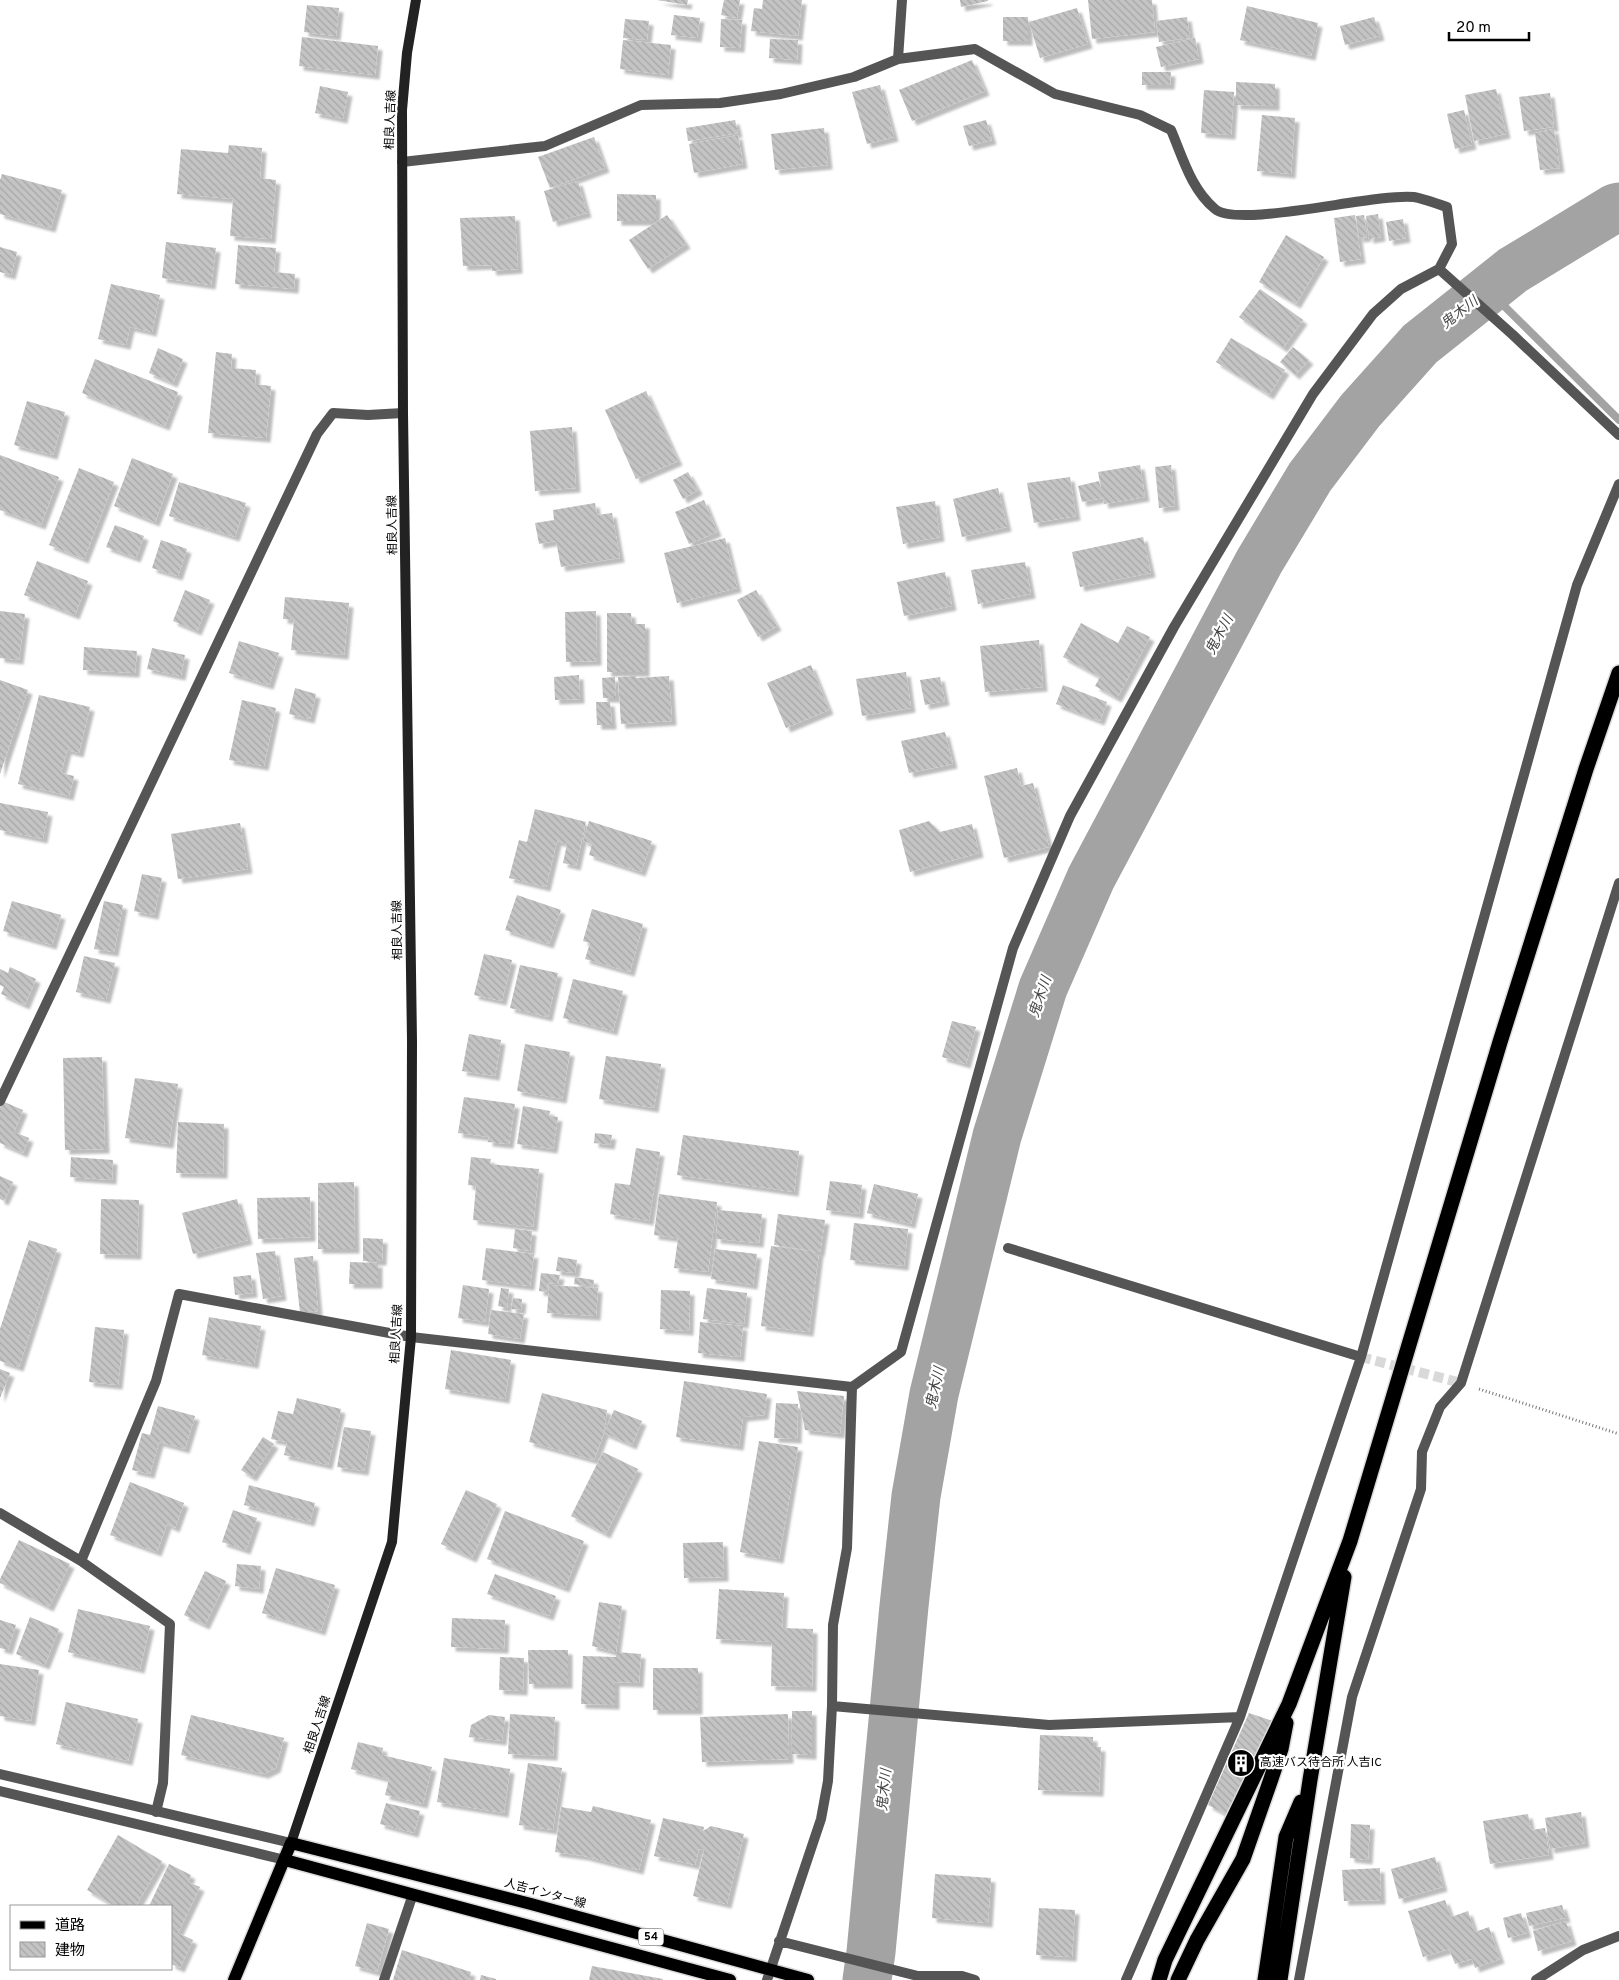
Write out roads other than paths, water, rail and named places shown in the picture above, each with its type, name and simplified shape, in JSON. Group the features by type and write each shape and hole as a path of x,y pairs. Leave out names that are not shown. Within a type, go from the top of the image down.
{"highway":[{"path":"1159,1980 1165,1960 1289,1704 1350,1541 1500,1042 1586,769 1619,673"},
{"path":"1280,1980 1310,1780 1350,1541"},
{"path":"1178,1980 1197,1940 1243,1858 1281,1749 1289,1704"},
{"path":"1265,1980 1286,1838 1310,1780"}],"main road":[{"name":"相良人吉線","path":"291,1844 392,1542 411,1337 412,1041 402,110 407,53 416,0"},
{"path":"234,1980 291,1844"},
{"name":"人吉インター線","path":"291,1844 531,1904 769,1975 808,1980"},
{"name":"54","path":"285,1860 730,1980"}],"street":[{"path":"898,59 902,0"},
{"path":"81,1561 156,1380 179,1294 411,1337 852,1387 901,1352 1013,948 1070,816 1174,627 1313,394 1373,314 1401,289 1440,269 1452,244 1447,207 1415,198 1384,198 1242,216 1217,210 1196,189 1171,130 1140,115 1055,94 975,49 898,59 854,77 781,94 720,103 641,105 545,146 402,162"},
{"path":"1440,269 1619,435"},
{"path":"0,1101 289,496 316,434 333,413 368,415 404,413"},
{"path":"1126,1980 1240,1717 1361,1358 1577,585 1619,484"},
{"path":"1299,1980 1352,1697 1421,1489 1422,1452 1440,1407 1461,1383 1619,883"},
{"path":"1008,1248 1361,1358"},
{"path":"769,1975 821,1819 828,1781 832,1706 833,1625 847,1548 852,1387"},
{"path":"0,1513 81,1561 170,1624 163,1783 156,1812"},
{"path":"832,1706 1048,1725 1240,1717"},
{"path":"0,1774 291,1844"},
{"path":"0,1791 285,1860"},
{"path":"384,1980 412,1894"},
{"path":"1536,1980 1583,1950 1619,1936"},
{"path":"779,1941 918,1978 962,1976 974,1980"}],"waterway":[{"name":"鬼木川","path":"867,1980 916,1496 934,1394 997,1136 1043,988 1091,878 1259,562 1310,477 1360,411 1420,344 1513,270 1619,207"},
{"path":"1488,290 1619,420"}],"tunnel":[{"path":"1361,1357 1461,1383"}],"place":[{"name":"高速バス待合所 人吉IC","path":"1241,1763"}]}
